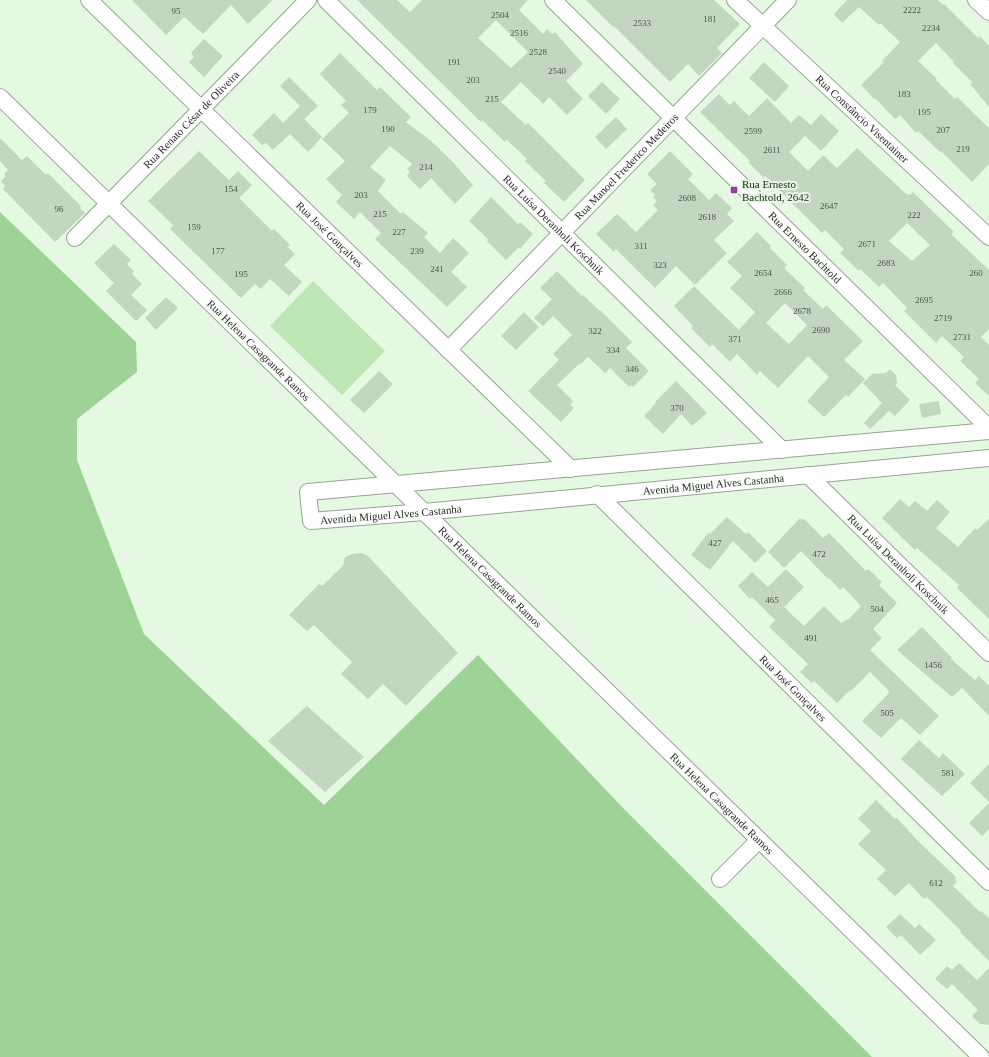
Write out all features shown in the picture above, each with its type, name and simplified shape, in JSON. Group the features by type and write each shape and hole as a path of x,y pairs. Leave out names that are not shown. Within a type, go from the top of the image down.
{"street":[{"name":"Rua José Gonçalves","path":"89,0 571,469"},
{"name":"Rua Renato César de Oliveira","path":"75,238 308,0"},
{"name":"Rua Luísa Deranholi Koschnik","path":"326,0 782,450"},
{"name":"Rua Ernesto Bachtold","path":"553,0 989,428"},
{"name":"Rua Constâncio Visentainer","path":"735,0 989,237"},
{"name":"Rua Manoel Frederico Medeiros","path":"448,350 788,0"},
{"path":"976,0 989,12"},
{"name":"Rua Helena Casagrande Ramos","path":"0,97 981,1057"},
{"name":"Avenida Miguel Alves Castanha","path":"989,431 308,492 311,520 424,512 597,494 989,458"},
{"name":"Rua Luísa Deranholi Koschnik","path":"808,475 989,653"},
{"name":"Rua José Gonçalves","path":"597,494 989,882"},
{"path":"720,879 759,840"}],"green space":[{"path":"0,212 136,342 137,372 77,419 77,460 144,634 324,805 478,655 624,809 872,1057 0,1057"},
{"path":"313,281 385,351 342,395 270,326"}],"building":[{"path":"132,0 273,0 248,24 231,5 203,34 184,17 166,35"},
{"path":"357,0 397,0 410,12 422,0 528,0 519,10 543,34 547,29 552,34 555,32 583,64 566,81 583,99 567,115 549,97 543,104 521,82 501,102 526,125 528,123 585,180 564,202 544,183 546,181 525,161 527,159 507,140 505,142 482,120 481,122","holes":["496,20 528,52 511,68 478,38"]},
{"path":"586,0 714,0 740,24 717,48 722,53 699,76 688,64 670,82"},
{"path":"847,0 938,0 943,5 944,4 978,38 980,36 989,46 989,107 970,84 972,82 936,43 918,61 955,99 957,97 989,128 989,164 972,182 941,151 940,152 918,131 916,133 900,115 895,119 861,85 884,62 882,61 900,42 880,23 879,25 859,7 842,23 834,14"},
{"path":"204,39 223,56 204,77 189,62 194,57 191,53"},
{"path":"340,53 377,90 380,87 411,117 406,122 432,142 450,159 473,185 455,204 431,178 420,189 407,176 410,172 407,169 412,164 390,146 370,167 386,180 378,191 401,214 403,212 428,233 424,237 440,253 453,238 469,253 451,272 467,287 447,307 375,239 381,233 360,212 354,219 336,202 342,195 326,179 345,161 322,139 349,113 341,105 346,101 320,74"},
{"path":"764,62 789,86 775,102 749,78"},
{"path":"289,77 318,106 304,119 322,137 308,152 290,134 273,150 266,143 262,145 252,135 274,113 283,123 300,106 280,86"},
{"path":"602,82 620,99 606,114 588,96"},
{"path":"719,94 730,105 734,101 749,116 767,98 791,123 799,115 811,125 821,114 839,131 821,151 805,136 789,152 808,171 823,155 837,168 857,148 905,193 910,195 913,192 954,232 951,234 989,270 989,329 981,337 989,345 989,396 975,383 979,379 960,361 964,357 942,336 936,343 904,311 907,308 883,283 879,287 860,269 859,271 840,253 844,249 825,230 822,233 765,176 764,178 748,162 750,161 700,112","holes":["907,223 930,245 912,261 889,241"]},
{"path":"616,117 627,129 606,149 595,137"},
{"path":"0,138 22,160 27,156 46,175 48,173 81,206 80,208 85,213 55,242 3,189 5,186 1,181 6,176 4,174 8,170 0,161"},
{"path":"199,151 229,180 238,171 252,185 239,198 272,231 274,229 290,245 288,247 295,254 284,265 302,282 289,296 270,279 261,289 255,284 241,298 170,229 173,225 148,201"},
{"path":"670,151 693,174 688,179 709,200 716,193 732,208 727,214 734,221 714,240 727,253 695,285 676,266 655,288 616,249 614,252 596,234 617,214 636,232 658,210 653,205 657,201 653,197 655,195 650,190 657,184 647,174"},
{"path":"491,197 518,224 520,222 533,234 520,249 519,247 506,260 487,241 488,239 469,221"},
{"path":"757,232 787,265 784,268 805,288 803,290 823,309 826,305 863,341 844,360 865,379 848,397 846,395 824,417 807,401 829,377 808,356 778,388 760,371 757,375 737,354 730,362 712,344 710,347 691,328 693,326 674,306 694,286 739,330 755,312 730,288 742,276 727,262","holes":["785,303 807,325 789,344 766,323"]},
{"path":"114,244 131,260 127,264 134,271 132,274 142,284 131,295 147,310 136,321 106,291 114,283 94,263"},
{"path":"557,271 582,296 583,295 600,310 632,342 626,348 649,371 633,387 631,385 629,387 610,368 605,373 588,357 557,385 573,401 570,405 574,408 561,422 528,391 559,360 553,354 572,335 553,316 543,326 534,318 552,299 540,288"},
{"path":"166,297 178,308 156,330 145,318"},
{"path":"524,312 539,327 516,350 501,336"},
{"path":"890,369 896,375 897,383 895,385 910,400 895,416 889,411 870,429 864,423 882,403 863,383 872,374 886,373"},
{"path":"379,371 393,384 364,413 350,400"},
{"path":"676,381 707,413 692,426 681,414 663,434 644,416 656,403 655,402"},
{"path":"939,401 941,414 922,418 919,404"},
{"path":"900,499 909,507 915,501 927,511 937,500 950,512 936,528 958,547 975,528 977,530 989,519 989,619 957,588 959,585 917,548 915,550 882,518"},
{"path":"727,517 746,534 748,532 767,551 755,563 733,541 710,570 691,555 708,533 710,534"},
{"path":"800,518 802,520 803,518 823,538 829,533 866,571 868,569 882,582 879,585 897,603 873,629 882,638 870,650 939,716 920,735 901,718 881,738 862,721 889,693 889,691 870,672 837,703 814,681 812,683 800,672 808,664 769,627 775,620 752,597 750,599 738,586 752,572 768,587 786,569 804,587 784,607 804,626 824,606 841,623 850,618 861,606 843,587 840,590 829,578 828,579 801,551 784,568 768,552"},
{"path":"362,553 368,556 458,653 406,706 383,684 368,699 341,674 352,662 314,625 307,631 289,615 319,584 322,586 343,566 345,557 352,554"},
{"path":"922,627 952,658 951,659 975,680 979,676 989,686 989,716 962,688 952,697 897,650"},
{"path":"307,706 364,757 325,792 268,741"},
{"path":"919,740 939,758 943,753 965,774 942,796 901,759"},
{"path":"989,764 989,802 970,783"},
{"path":"876,800 895,819 896,817 919,842 956,877 955,879 957,882 953,886 980,912 981,911 989,918 989,961 927,897 924,899 909,883 895,896 877,879 886,870 858,844 871,831 858,819"},
{"path":"989,803 989,829 982,836 969,823"},
{"path":"900,914 915,928 919,924 936,940 920,955 901,935 897,938 886,927"},
{"path":"959,963 977,980 989,968 989,1025 980,1024 972,1016 978,1010 952,984 947,989 935,979 947,966 952,970"}],"place":[{"name":"Rua Ernesto Bachtold, 2642","path":"734,190"}]}
